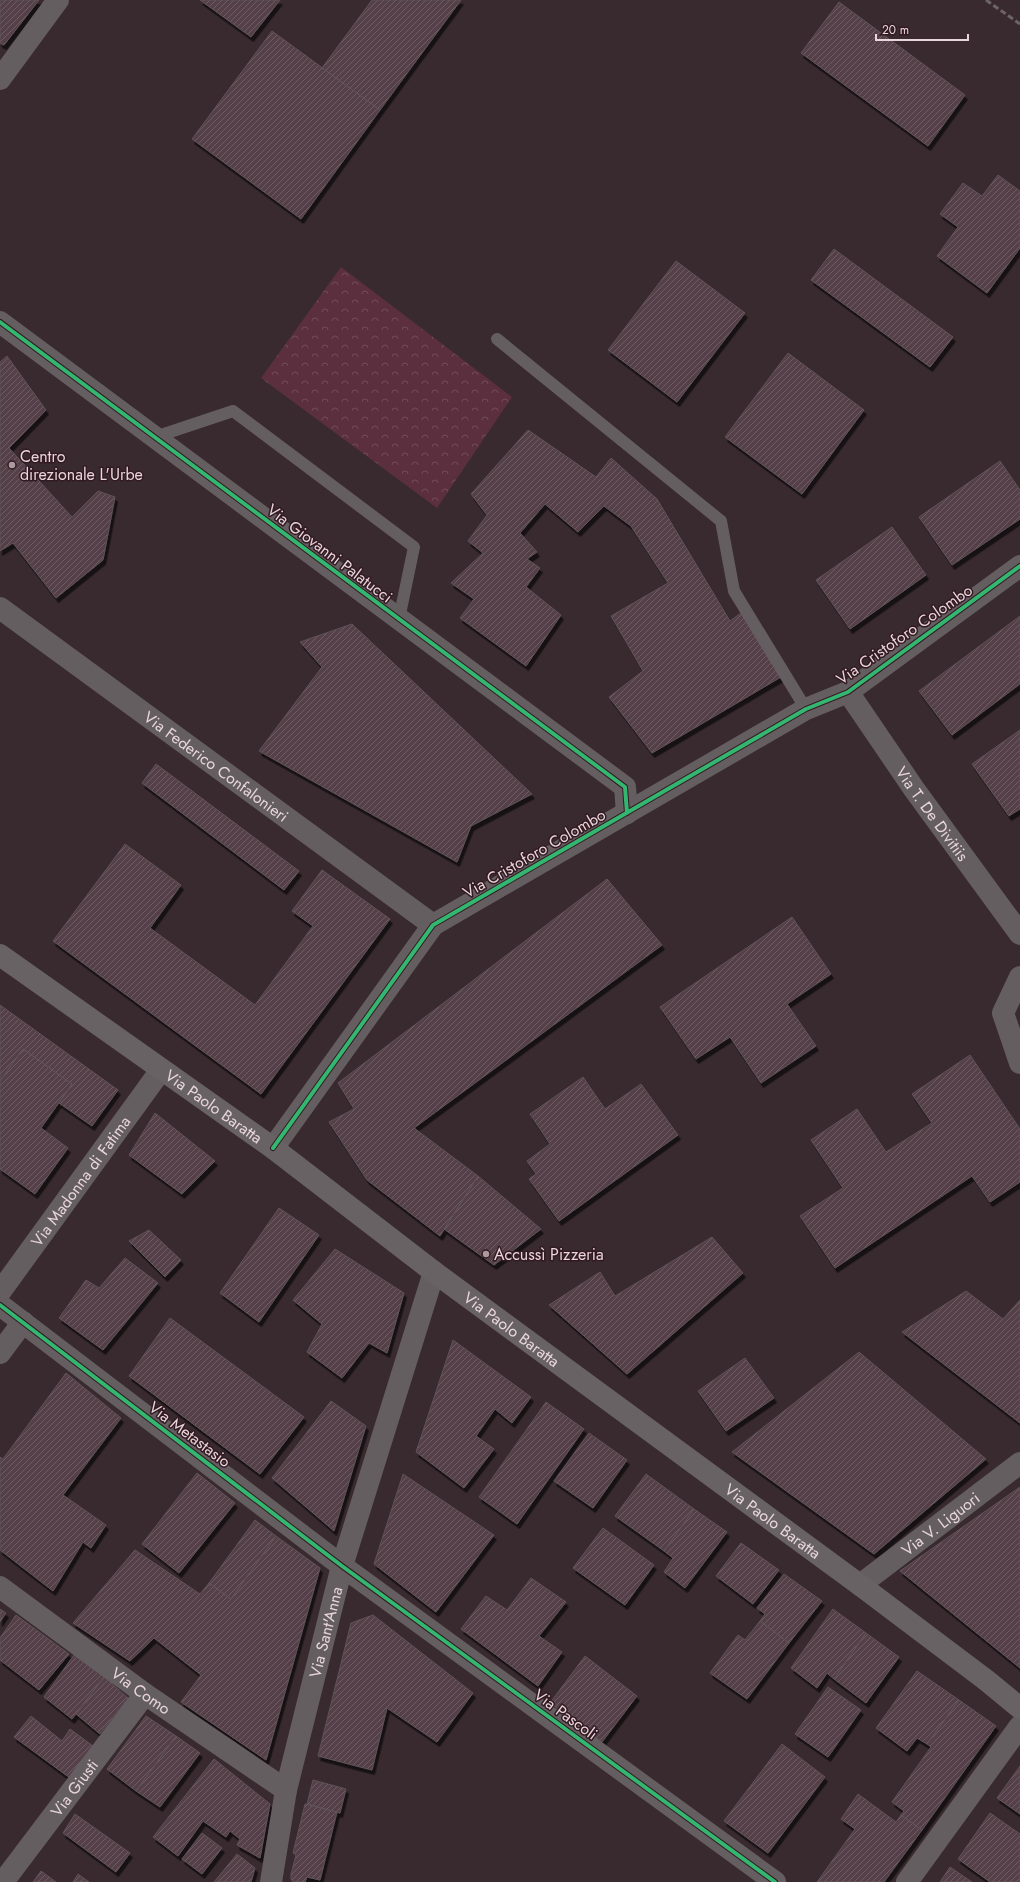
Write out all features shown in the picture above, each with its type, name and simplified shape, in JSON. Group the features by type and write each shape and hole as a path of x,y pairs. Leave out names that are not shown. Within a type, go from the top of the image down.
{"main road":[{"name":"Via Paolo Baratta","path":"0,955 273,1148 434,1272 860,1585 986,1680 1020,1708"}],"street":[{"path":"0,80 58,0"},
{"name":"Via Giovanni Palatucci","path":"0,322 624,787 627,813"},
{"name":"Via Cristoforo Colombo","path":"273,1148 433,925 806,708 848,692 1020,566"},
{"name":"Via Federico Confalonieri","path":"0,608 433,925"},
{"name":"Via T. De Divitiis","path":"848,692 914,789 1020,934"},
{"path":"1020,977 1003,1013 1020,1063"},
{"name":"Via Madonna di Fatima","path":"3,1288 161,1070"},
{"name":"Via Sant'Anna","path":"271,1882 286,1790 342,1566 434,1272"},
{"name":"Via Metastasio","path":"0,1305 342,1566"},
{"path":"0,1353 23,1322"},
{"name":"Via V. Liguori","path":"860,1585 1020,1463"},
{"name":"Via Pascoli","path":"342,1566 774,1882"},
{"name":"Via Como","path":"0,1587 145,1694 286,1790"},
{"name":"Via Giusti","path":"3,1882 145,1694"},
{"path":"907,1882 1020,1726"}],"lane":[{"path":"497,339 721,521 734,591 806,708"},
{"path":"155,437 233,411 414,547 399,619"}],"green space":[{"path":"341,267 512,397 437,508 261,378"}],"building":[{"path":"0,0 39,0 4,45 0,43"},
{"path":"200,0 280,0 251,37"},
{"path":"372,0 461,0 380,110 322,68"},
{"path":"839,2 965,95 928,146 801,53"},
{"path":"272,31 380,110 301,219 192,139"},
{"path":"998,175 1020,191 1020,248 987,293 937,256 958,227 940,214 963,183 982,196"},
{"path":"834,249 953,337 930,367 811,280"},
{"path":"676,261 745,313 677,402 608,350"},
{"path":"788,353 864,410 802,494 725,437"},
{"name":"Centro direzionale L'Urbe","path":"7,356 46,410 9,448 72,517 98,491 115,497 103,560 56,598 13,543 0,551 0,362"},
{"path":"528,430 596,477 611,458 657,499 730,621 741,613 781,677 652,753 609,697 643,671 611,616 668,583 631,526 604,506 578,532 545,504 520,533 537,552 527,559 540,568 526,587 561,615 526,666 460,618 474,599 451,583 483,553 468,541 487,515 471,494"},
{"path":"1000,461 1020,490 1020,519 952,565 919,517"},
{"path":"892,527 926,575 850,629 816,580"},
{"path":"1020,616 1020,684 952,735 919,691"},
{"path":"352,624 532,794 471,826 457,862 259,751 322,667 300,642"},
{"path":"1020,730 1020,809 1009,816 972,764"},
{"path":"156,764 299,871 284,890 142,783"},
{"path":"125,844 181,885 150,928 255,1005 313,926 292,911 322,870 390,919 261,1094 53,941"},
{"path":"607,879 662,945 414,1128 478,1176 440,1236 367,1180 329,1122 354,1109 338,1083"},
{"path":"792,917 831,974 787,1004 816,1046 761,1083 730,1037 696,1059 660,1007"},
{"path":"0,1005 118,1090 92,1126 59,1103 72,1084 23,1049 0,1081"},
{"path":"23,1049 72,1084 41,1128 68,1148 35,1194 0,1169 0,1081"},
{"path":"970,1055 1020,1129 1020,1182 990,1202 972,1176 835,1268 800,1216 843,1188 811,1140 857,1109 886,1152 932,1123 912,1094"},
{"path":"583,1077 605,1109 641,1084 678,1135 559,1221 529,1179 536,1174 527,1161 550,1144 530,1114"},
{"path":"155,1113 215,1161 182,1194 129,1155"},
{"path":"478,1176 541,1229 494,1265 444,1229"},
{"path":"279,1208 319,1235 259,1322 220,1293"},
{"path":"149,1230 181,1260 165,1277 129,1241"},
{"path":"712,1237 743,1273 627,1374 549,1305 600,1272 615,1296"},
{"path":"335,1249 404,1293 387,1353 369,1343 342,1378 307,1352 322,1324 293,1300"},
{"path":"125,1258 158,1283 103,1350 59,1318 86,1280 99,1288"},
{"path":"966,1291 1003,1319 1020,1300 1020,1423 902,1332"},
{"path":"170,1318 304,1417 260,1474 129,1376"},
{"path":"453,1340 531,1397 512,1423 495,1409 476,1436 494,1449 464,1488 416,1452"},
{"path":"859,1352 986,1459 874,1554 732,1452"},
{"path":"745,1358 774,1398 726,1431 698,1391"},
{"path":"66,1373 121,1418 63,1495 106,1525 91,1548 83,1542 53,1591 0,1550 0,1457 3,1459"},
{"path":"331,1401 366,1426 334,1531 272,1478"},
{"path":"546,1402 584,1429 517,1524 479,1497"},
{"path":"589,1433 627,1460 593,1508 554,1481"},
{"path":"197,1473 235,1503 179,1573 142,1544"},
{"path":"403,1474 494,1535 436,1612 374,1564"},
{"path":"646,1474 694,1509 664,1551 615,1516"},
{"path":"1020,1487 1020,1668 900,1571"},
{"path":"694,1509 727,1532 685,1588 664,1572 673,1558 664,1551"},
{"path":"255,1520 276,1536 231,1599 209,1583"},
{"path":"603,1528 654,1565 625,1605 573,1568"},
{"path":"276,1536 320,1568 266,1760 181,1702 201,1675 154,1638 130,1661 73,1623 135,1550 200,1594 209,1583 231,1599"},
{"path":"741,1543 779,1570 753,1604 716,1576"},
{"path":"784,1574 822,1601 789,1643 760,1621 765,1614 757,1608"},
{"path":"531,1578 566,1602 539,1636 562,1652 538,1686 461,1629 486,1596 507,1610"},
{"path":"0,1609 6,1613 0,1622"},
{"path":"833,1609 866,1633 834,1679 827,1673 817,1688 791,1668"},
{"path":"16,1615 69,1654 39,1690 0,1660 0,1638"},
{"path":"373,1615 473,1693 437,1742 387,1708 372,1770 318,1756 351,1623"},
{"path":"760,1621 789,1643 747,1699 710,1673 738,1635 745,1640"},
{"path":"866,1633 899,1657 866,1703 834,1679"},
{"path":"74,1655 104,1677 72,1719 44,1697"},
{"path":"585,1656 637,1696 602,1742 550,1703"},
{"path":"917,1671 959,1700 927,1744 917,1738 907,1751 876,1728"},
{"path":"104,1677 128,1698 100,1734 76,1714"},
{"path":"828,1687 861,1710 828,1757 795,1734"},
{"path":"959,1700 996,1726 922,1830 901,1815 904,1811 892,1802 931,1747 927,1744"},
{"path":"31,1716 62,1741 70,1729 93,1746 70,1778 14,1737"},
{"path":"146,1716 176,1736 136,1791 107,1769"},
{"path":"176,1736 200,1753 160,1807 136,1791"},
{"path":"782,1744 825,1777 768,1853 724,1821"},
{"path":"214,1759 270,1804 260,1858 237,1845 240,1839 230,1831 226,1837 203,1821 178,1856 153,1837"},
{"path":"1020,1766 1020,1814 997,1798"},
{"path":"313,1780 346,1789 340,1813 307,1804"},
{"path":"858,1794 896,1822 901,1815 922,1830 884,1882 817,1882 855,1829 841,1819"},
{"path":"305,1804 337,1812 320,1880 307,1877 305,1882 293,1882 291,1879 291,1874 296,1855 293,1853"},
{"path":"990,1813 1020,1834 1020,1882 990,1882 958,1859"},
{"path":"75,1814 130,1853 116,1872 63,1833"},
{"path":"202,1833 222,1848 202,1874 182,1859"},
{"path":"237,1854 255,1868 251,1882 214,1882"},
{"path":"950,1867 972,1882 940,1882"},
{"path":"41,1871 56,1882 33,1882"},
{"path":"78,1874 89,1882 73,1882"}],"railway":[{"path":"986,0 1020,24"}],"cycle path":[{"path":"0,322 625,787 627,813"},
{"path":"273,1148 433,925 806,709 848,692 1020,566"},
{"path":"0,1305 342,1566 775,1882"}],"place":[{"name":"Centro direzionale L'Urbe","path":"12,465"},
{"name":"Accussì Pizzeria","path":"486,1254"}]}
